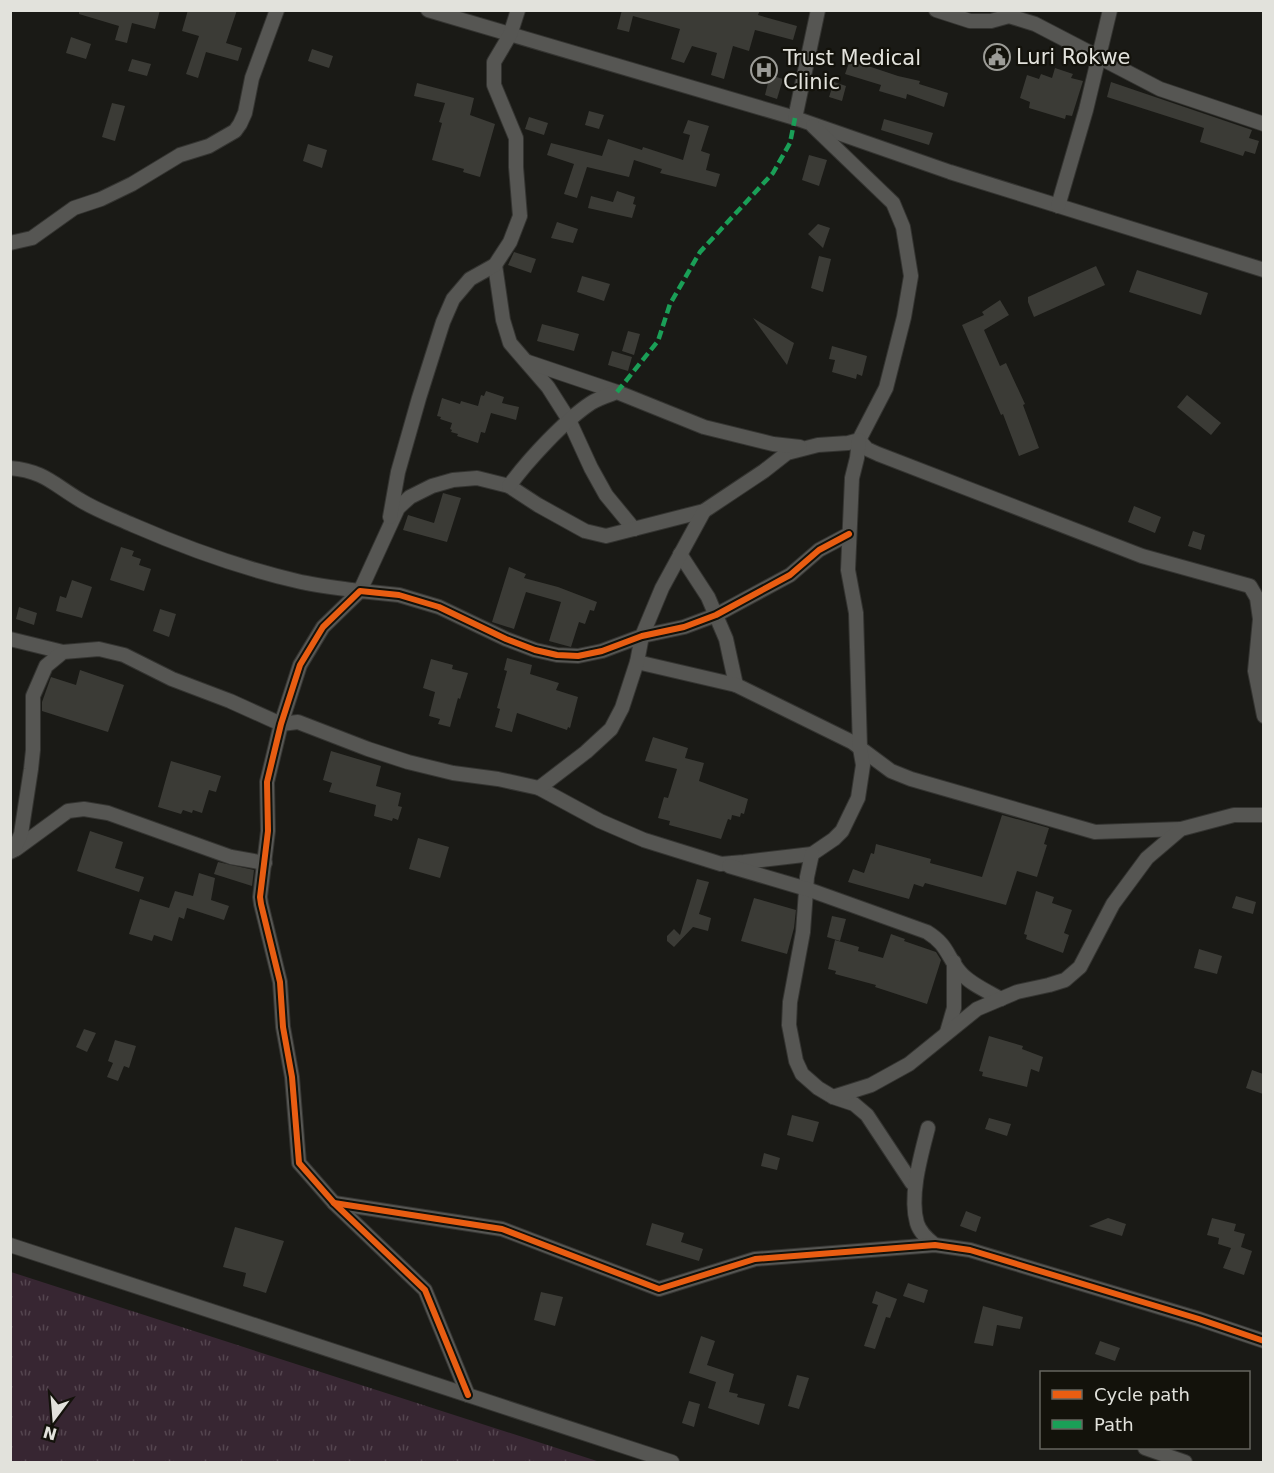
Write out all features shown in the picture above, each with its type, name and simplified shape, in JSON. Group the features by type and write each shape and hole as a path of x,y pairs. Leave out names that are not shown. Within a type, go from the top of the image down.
{"street":[{"path":"10,243 32,238 74,208 101,199 132,184 180,155 209,146 234,131 240,124 244,113 252,78 277,10"},
{"path":"428,10 795,118 813,126 1058,206 1263,270"},
{"path":"387,528 398,472 443,322 453,299 470,279 495,265 510,242 520,216 516,138 494,85 494,63 510,35 518,10"},
{"path":"795,118 818,10"},
{"path":"936,10 980,22 1013,13 1160,89 1263,124"},
{"path":"1058,206 1110,10"},
{"path":"721,864 812,854 834,839 842,831 858,798 863,765 860,748 856,614 848,570 852,478 858,458 859,440 886,388 904,317 911,276 903,227 893,203 813,126"},
{"path":"495,265 505,330 510,343 548,387 569,420 606,495 634,529"},
{"path":"528,362 617,392 704,427 773,444 805,448"},
{"path":"509,486 519,471 569,420 593,401 617,392"},
{"path":"468,1395 425,1290 334,1203 299,1163 292,1077 283,1027 280,982 260,897 268,831 267,782 281,724 300,665 323,627 360,591 398,508 410,497 432,486 453,480 477,478 509,486 585,531 606,536 704,511 787,453 818,445 859,440"},
{"path":"859,440 867,449 878,454 1142,556 1257,588 1260,619 1255,672 1263,716"},
{"path":"10,468 43,475 80,500 111,515 158,536 218,558 298,582 399,595 439,607 534,650 557,655 590,654 642,636 684,627 716,615 790,575 819,550 849,534"},
{"path":"539,788 586,752 611,729 622,708 637,662 642,636 662,588 704,511"},
{"path":"680,554 708,597 716,615 726,639 736,685"},
{"path":"10,639 63,652 99,649 124,655 172,679 281,724 298,722 408,762 453,773 498,779 539,788 600,821 644,840 807,889 927,932 940,940 961,973 1001,999"},
{"path":"12,851 21,834 31,769 33,696 46,666 63,652"},
{"path":"637,662 736,685 852,742 891,771 970,797 996,802 1095,832 1181,829 1234,815 1263,815"},
{"path":"12,851 68,811 84,809 108,813 231,857 265,862"},
{"path":"833,1097 871,1085 909,1064 977,1009 1017,992 1049,986 1065,980 1080,967 1113,904 1147,858 1181,829"},
{"path":"812,854 803,932 790,1002 789,1024 796,1060 802,1074 818,1088 833,1097 854,1104 867,1115 912,1183"},
{"path":"947,1032 954,1008 954,962"},
{"path":"928,1128 918,1163 915,1192 917,1222 922,1233 936,1245"},
{"path":"334,1203 502,1229 659,1288 755,1259 936,1245 969,1250 1199,1319 1263,1341"},
{"path":"10,1245 672,1462"},
{"path":"1148,1449 1185,1462"}],"green space":[{"path":"11,1272 600,1462 11,1462"}],"building":[{"path":"79,10 160,10 155,29 132,23 127,43 115,40 119,26 79,14"},
{"path":"188,10 237,10 226,43 242,48 238,61 206,52 198,78 186,74 199,36 182,31"},
{"path":"622,10 760,10 758,15 797,26 793,40 755,30 749,51 733,46 724,79 711,75 717,53 692,46 684,63 671,59 680,29 633,16 629,32 617,29"},
{"path":"71,37 91,44 86,59 66,53"},
{"path":"312,49 333,56 329,68 308,61"},
{"path":"132,59 151,64 147,76 128,71"},
{"path":"850,60 920,81 919,84 948,93 944,107 907,94 906,99 879,91 881,85 845,74"},
{"path":"1055,68 1073,74 1071,78 1083,81 1072,116 1066,115 1065,119 1029,108 1030,102 1020,98 1027,75 1039,79 1041,74 1052,78"},
{"path":"770,75 783,79 777,99 765,95"},
{"path":"834,82 846,86 842,101 829,97"},
{"path":"1111,82 1252,130 1249,138 1259,141 1255,154 1245,151 1243,156 1200,142 1204,128 1107,97"},
{"path":"417,83 474,98 470,115 495,124 480,177 463,172 464,169 432,160 445,103 414,96"},
{"path":"112,103 125,106 115,141 102,137"},
{"path":"589,111 604,115 599,129 585,125"},
{"path":"529,117 548,123 544,135 525,129"},
{"path":"884,119 933,133 929,145 881,130"},
{"path":"688,120 709,126 701,151 710,154 706,170 720,174 716,187 660,173 662,169 634,160 629,177 587,167 577,198 564,194 574,164 547,155 551,143 602,156 608,139 683,160 690,135 683,133"},
{"path":"308,144 327,150 322,168 303,161"},
{"path":"809,155 827,160 819,186 802,180"},
{"path":"617,191 635,197 633,204 636,205 632,218 588,208 591,196 613,202"},
{"path":"557,222 578,229 573,243 551,238"},
{"path":"818,224 830,228 823,248 808,234"},
{"path":"514,252 536,259 531,273 508,265"},
{"path":"819,256 831,259 823,292 811,288"},
{"path":"1096,266 1105,285 1034,317 1028,297"},
{"path":"1137,270 1208,293 1201,315 1129,292"},
{"path":"582,276 610,284 604,301 577,292"},
{"path":"1000,300 1009,315 984,330 1000,366 1006,363 1025,404 1023,405 1039,448 1019,456 1003,414 1001,415 962,325 984,315 982,312"},
{"path":"753,318 794,343 787,365"},
{"path":"542,324 579,334 574,351 537,341"},
{"path":"628,331 640,334 634,355 622,351"},
{"path":"832,346 867,356 862,376 857,374 856,379 832,372 835,360 829,359"},
{"path":"612,351 632,357 628,371 608,365"},
{"path":"486,391 504,397 502,403 519,407 516,420 491,413 485,433 481,432 478,443 457,436 458,434 451,432 452,423 437,416 442,398 460,404 461,401 478,406 481,395 484,396"},
{"path":"1187,395 1221,423 1211,435 1177,407"},
{"path":"443,493 461,498 447,542 403,530 408,515 434,523"},
{"path":"1134,506 1161,517 1155,533 1128,522"},
{"path":"1193,531 1205,535 1201,550 1188,546"},
{"path":"121,547 134,551 132,556 141,559 139,565 151,569 144,591 110,580"},
{"path":"509,567 526,574 524,578 558,587 597,602 594,611 590,610 585,624 579,622 571,647 549,641 561,602 526,592 514,629 492,622"},
{"path":"72,580 92,587 82,618 56,611 60,596 66,598"},
{"path":"19,607 37,613 34,625 16,619"},
{"path":"160,609 176,614 169,637 153,631"},
{"path":"507,658 532,665 530,674 559,683 556,690 578,697 570,728 568,727 567,730 517,713 512,732 495,727 500,709 497,708 507,671 504,670"},
{"path":"431,659 453,665 452,669 468,673 450,727 438,724 440,719 429,716 435,692 423,688"},
{"path":"80,670 124,685 108,732 42,711 42,702 51,677 76,685"},
{"path":"653,737 688,748 685,758 704,763 699,781 748,799 744,814 741,813 740,817 732,815 731,820 728,819 721,839 669,825 670,821 658,818 664,797 668,798 677,769 645,761"},
{"path":"331,751 381,766 376,786 401,793 398,806 402,807 398,820 393,818 392,821 374,816 376,805 329,792 332,783 323,780"},
{"path":"171,761 221,776 216,792 209,790 202,813 183,810 181,814 158,807"},
{"path":"1002,815 1049,828 1044,844 1047,845 1037,877 1017,871 1006,905 925,883 923,887 914,884 909,899 848,882 853,869 864,873 871,853 874,854 876,844 931,859 930,863 982,877"},
{"path":"90,831 123,842 115,868 144,877 139,892 77,871"},
{"path":"418,838 449,847 440,878 409,869"},
{"path":"218,862 254,870 252,886 214,874"},
{"path":"199,873 215,878 211,900 229,906 224,920 187,908 184,919 179,917 172,941 154,935 152,941 129,934 140,899 169,908 175,891 193,896"},
{"path":"697,879 709,882 699,914 711,918 708,931 693,927 674,947 667,941 667,936 674,929 680,935"},
{"path":"1036,891 1054,897 1052,903 1072,910 1064,933 1069,935 1063,953 1026,939 1027,935 1024,934"},
{"path":"1236,896 1256,902 1253,914 1232,908"},
{"path":"754,898 796,910 787,954 741,941"},
{"path":"832,916 846,919 840,941 827,937"},
{"path":"891,934 936,952 941,960 927,1004 875,987 876,985 835,974 836,971 828,969 835,940 859,947 858,951 883,958"},
{"path":"1199,949 1222,956 1217,974 1194,968"},
{"path":"84,1029 96,1033 87,1052 76,1047"},
{"path":"989,1036 1023,1046 1022,1049 1043,1057 1039,1072 1031,1069 1027,1087 982,1076 983,1072 979,1071"},
{"path":"115,1040 136,1046 129,1068 124,1066 118,1081 107,1077 113,1063 108,1061"},
{"path":"1252,1070 1263,1074 1263,1094 1246,1088"},
{"path":"792,1115 819,1122 813,1142 787,1135"},
{"path":"989,1118 1011,1124 1007,1136 985,1129"},
{"path":"764,1153 780,1158 777,1170 761,1166"},
{"path":"966,1211 981,1217 976,1232 960,1226"},
{"path":"1108,1218 1126,1224 1122,1236 1089,1226"},
{"path":"1212,1218 1236,1224 1234,1231 1245,1234 1241,1247 1252,1251 1244,1275 1223,1268 1231,1248 1218,1244 1219,1238 1207,1235"},
{"path":"652,1223 684,1233 681,1242 703,1249 699,1261 646,1245"},
{"path":"235,1227 284,1241 266,1293 243,1286 246,1273 223,1267"},
{"path":"908,1283 928,1290 924,1303 903,1296"},
{"path":"876,1291 897,1299 890,1318 886,1317 875,1349 864,1346 878,1305 872,1303"},
{"path":"541,1292 563,1297 555,1326 534,1320"},
{"path":"983,1306 1023,1317 1020,1329 997,1325 993,1346 974,1343"},
{"path":"701,1336 715,1341 707,1365 734,1374 729,1392 738,1394 737,1397 765,1404 759,1425 708,1408 716,1382 689,1373"},
{"path":"1100,1341 1120,1348 1115,1361 1095,1354"},
{"path":"797,1375 809,1378 799,1409 788,1406"},
{"path":"689,1401 700,1404 694,1427 682,1423"}],"marked path":[{"path":"617,392 658,341 670,304 700,252 773,173 790,143 795,118"}],"cycle path":[{"path":"468,1395 425,1290 334,1203 299,1163 292,1077 283,1027 280,982 260,897 268,831 267,782 281,724 300,665 323,627 360,591 399,595 439,607 506,639 535,650 557,655 578,656 602,651 642,636 684,627 716,615 790,575 819,550 849,534"},
{"path":"334,1203 502,1229 659,1289 755,1259 935,1245 970,1250 1264,1341"}],"place":[{"name":"Luri Rokwe","path":"997,57"},
{"name":"Trust Medical Clinic","path":"764,70"}]}
